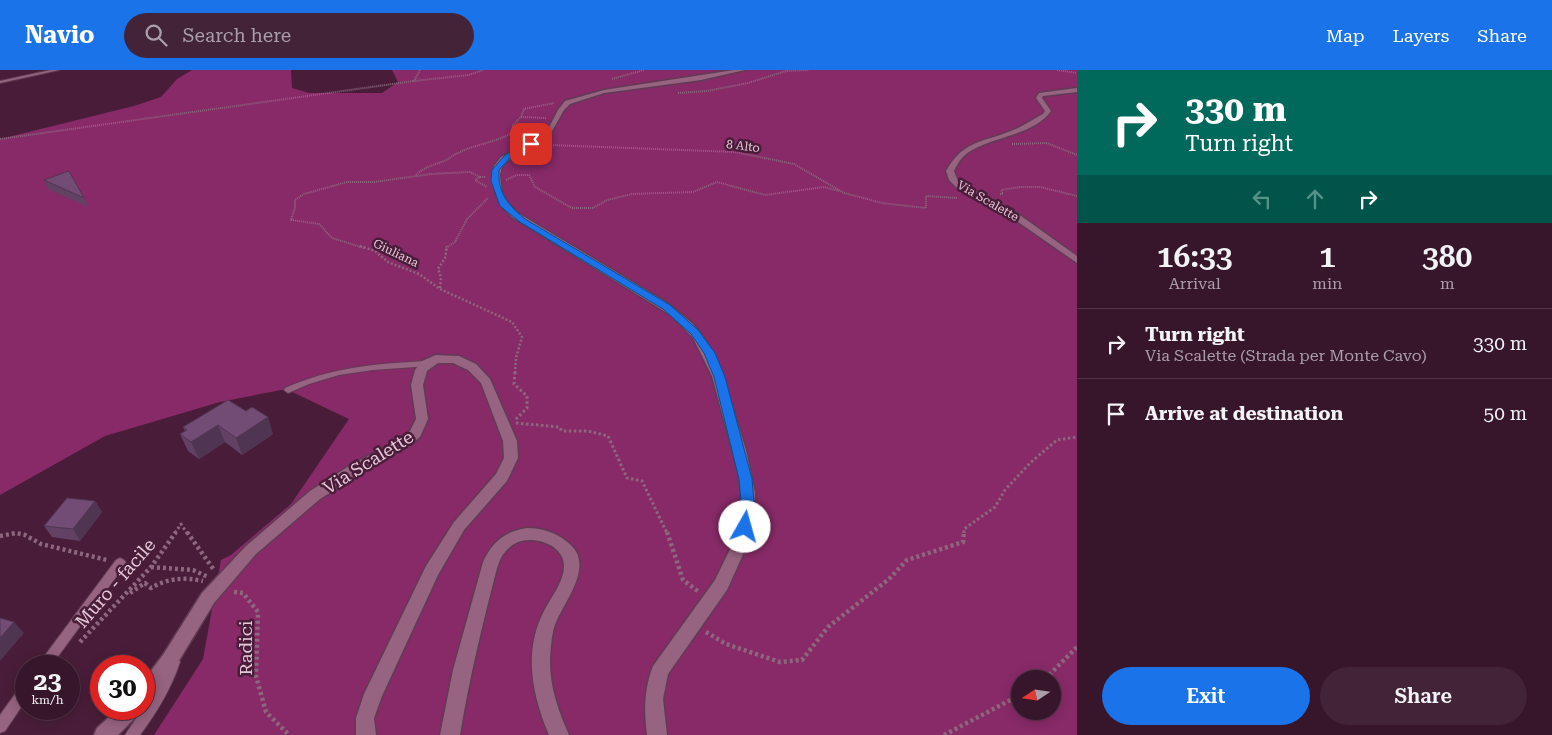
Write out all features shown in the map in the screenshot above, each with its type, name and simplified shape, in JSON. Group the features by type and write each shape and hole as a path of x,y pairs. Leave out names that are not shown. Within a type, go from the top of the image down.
{"street":[{"path":"657,735 654,707 658,677 664,664 727,574 737,551 746,519 748,501 745,479 719,377 709,353 695,332 667,307 512,213 501,200 496,181 496,170 503,160 538,141 552,129 564,104 578,98 609,91 742,70"},
{"name":"Via Scalette","path":"1077,90 1041,94 1039,98 1047,109 1047,114 1016,132 966,150 958,157 950,169 955,183 1018,218 1077,260"},
{"path":"366,735 365,718 372,694 432,571 453,535 502,477 511,458 512,446 506,430 489,388 477,372 468,365 451,358 436,359 426,364"},
{"name":"Via Scalette","path":"155,680 177,650 208,598 251,550 303,504 339,479 399,446 415,434 422,419 417,385 418,378 426,364"},
{"path":"450,735 462,670 490,562 499,547 508,540 533,534 546,536 557,542 568,554 572,565 570,582 546,628 540,656 540,673 544,696 559,735"},
{"path":"104,735 120,720"}],"lane":[{"path":"0,82 57,70"},
{"path":"288,390 318,378 356,368 426,364"},
{"path":"52,655 120,563"},
{"path":"132,735 162,692 177,650"},
{"path":"0,726 15,705"}],"path":[{"path":"414,81 420,70"},
{"path":"0,139 469,75 483,70"},
{"path":"1057,70 1077,73"},
{"path":"416,175 429,166 448,160 458,152 477,148 510,136 517,130 512,126 521,117 524,109 559,101"},
{"path":"521,117 539,119 558,116"},
{"path":"994,139 1020,145 1047,143 1077,155"},
{"name":"8 Alto","path":"538,141 555,145 654,150 677,148 699,152 735,152 794,164 844,193 882,203 926,208 926,196"},
{"path":"416,175 470,172 504,184 506,180 517,175 529,175 535,187 572,208 593,208 607,200 632,194 693,192 717,182 765,195 824,187 844,193"},
{"name":"Giuliana","path":"416,175 374,182 347,182 304,194 295,200 295,208 291,220 319,224 332,238 375,251 388,262 430,280 440,289 512,322 522,337 516,358 514,384 527,396 527,408 513,422 559,427 562,432 588,431 608,436 627,478 642,481 660,515 680,565 683,580 710,600"},
{"path":"440,289 441,277 438,269 445,258 446,247 455,242 467,219 488,199 487,187 475,180 480,177"},
{"path":"983,199 1003,194 1001,190 1011,187 1032,186 1077,196"},
{"path":"693,624 726,644 780,662 802,660 828,627 889,579 907,560 963,542 964,529 995,506 1005,490 1030,463 1057,440 1077,437"},
{"name":"Muro - facile","path":"73,649 151,567 181,524 210,566 218,573 218,585"},
{"path":"0,536 16,534 25,536 41,544 120,563"},
{"path":"151,567 193,570 205,574 218,585"},
{"path":"125,596 146,583 151,588 160,582 174,578 192,578 218,585"},
{"name":"Radici","path":"208,598 230,591 243,593 258,612 256,676 266,712 288,735"},
{"path":"1055,670 1077,647"},
{"path":"944,735 1011,700"}],"shaded area":[{"path":"192,70 291,70 292,88 309,93 382,93 398,82 392,70 1077,70 1077,735 154,735 203,659 221,560 231,555 291,504 349,419 286,389 220,402 105,436 0,495 0,139 134,106 161,97 177,79"}],"building":[{"path":"69,171 84,198 44,180"},
{"path":"228,400 246,411 252,407 268,417 236,438 218,425 191,442 180,434 187,430 183,427"},
{"path":"67,498 95,501 73,529 44,526"},
{"path":"0,618 14,622 0,638"}],"route":[{"path":"531,144 507,157 497,167 494,174 495,181 504,206 523,220 667,307 678,315 702,341 715,365 719,377 745,479 748,501 745,527"}]}
